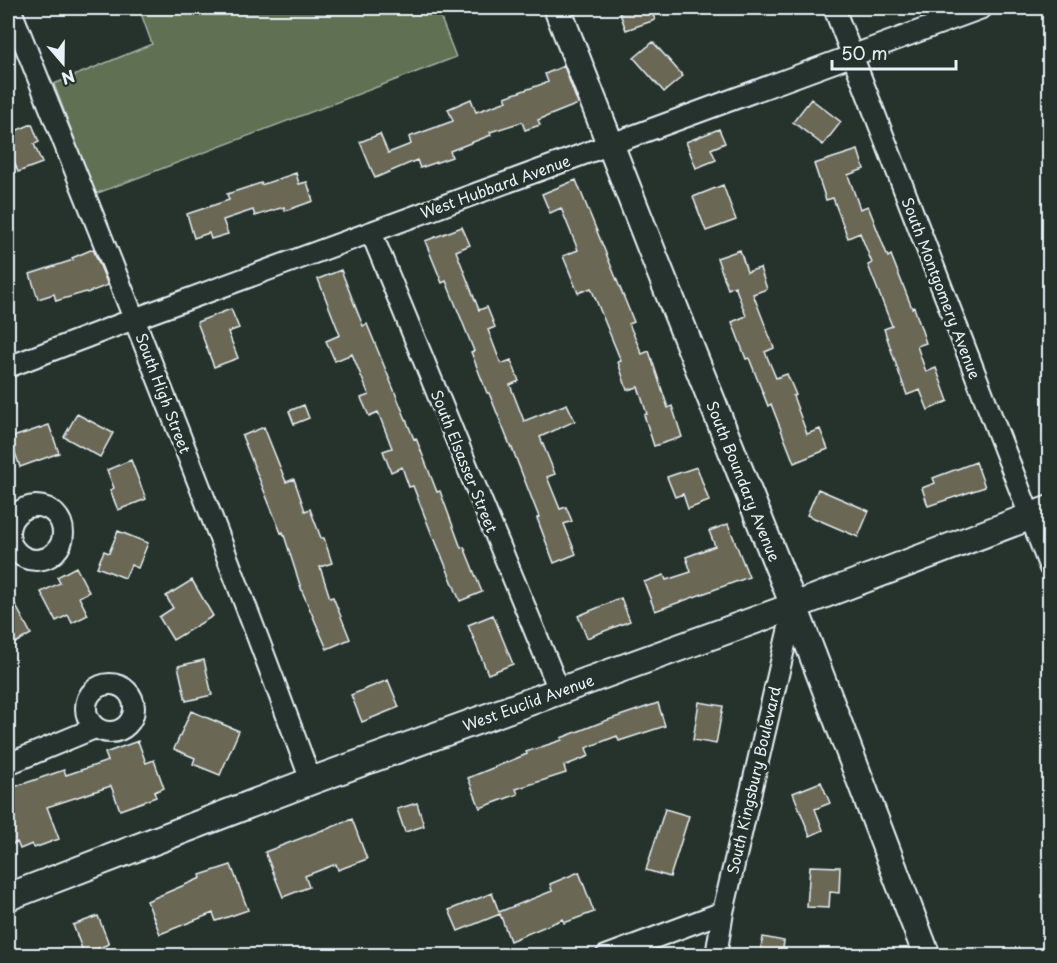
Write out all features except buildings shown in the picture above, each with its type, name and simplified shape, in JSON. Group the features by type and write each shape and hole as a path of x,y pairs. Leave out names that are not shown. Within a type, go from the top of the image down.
{"street":[{"name":"South High Street","path":"10,8 252,620 312,782"},
{"name":"South Boundary Avenue","path":"557,8 794,606 927,956"},
{"name":"South Montgomery Avenue","path":"834,8 1040,513 1050,568"},
{"name":"West Hubbard Avenue","path":"8,367 982,8"},
{"name":"South Elsasser Street","path":"371,232 559,690"},
{"name":"West Euclid Avenue","path":"8,897 559,690 794,606 1040,513"},
{"name":"South Kingsbury Boulevard","path":"716,956 723,912 794,606"},
{"path":"8,764 95,728"},
{"path":"606,956 723,912"}],"green space":[{"path":"139,8 437,8 456,57 95,194 54,84 152,44"}]}
